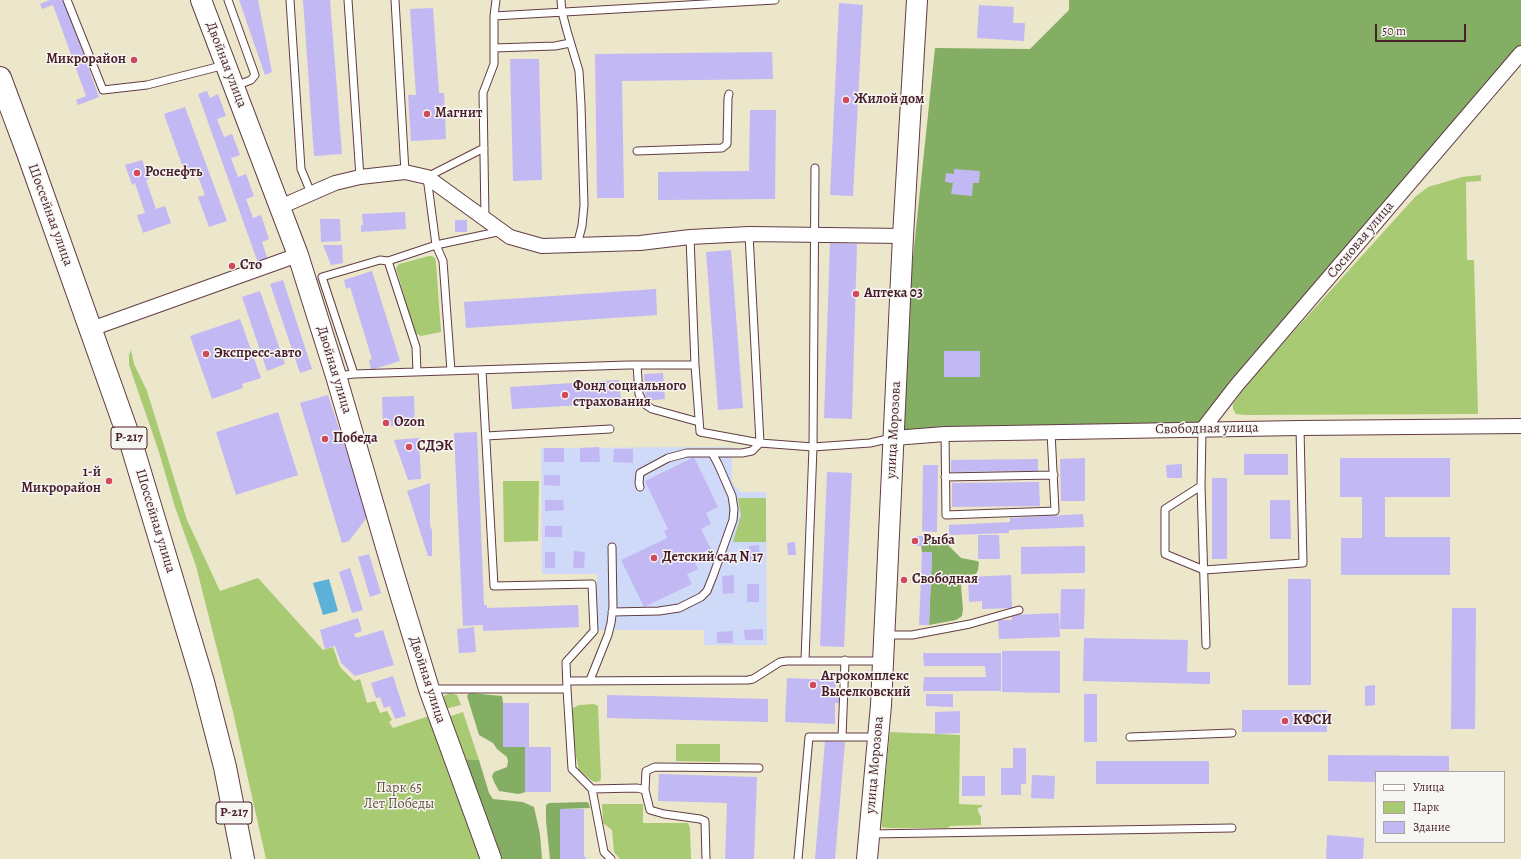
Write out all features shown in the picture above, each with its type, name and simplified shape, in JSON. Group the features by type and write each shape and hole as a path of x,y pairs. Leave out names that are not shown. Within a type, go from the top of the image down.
{"highway":[{"name":"Шоссейная улица","path":"0,78 132,446 203,682 225,767 243,859"}],"street":[{"name":"Двойная улица","path":"201,0 345,375 393,571 429,689 491,859"},
{"name":"улица Морозова","path":"867,859 868,834 878,737 884,635 903,236 917,0"},
{"name":"Сосновая улица","path":"1202,430 1236,386 1521,53"},
{"path":"280,207 336,183 360,176 404,172 427,177 510,237 542,246 640,243 690,237 748,234 903,236"},
{"path":"91,329 298,255"},
{"name":"Свободная улица","path":"894,438 945,434 1521,426"}],"lane":[{"path":"67,0 103,90 147,85 225,65"},
{"path":"228,0 255,75 251,80 234,87"},
{"path":"290,0 301,170 311,193"},
{"path":"348,0 360,176"},
{"path":"395,0 404,172"},
{"path":"485,219 483,93 494,64 494,16 496,0"},
{"path":"561,0 562,12 570,44 579,71 584,205 582,226 577,244"},
{"path":"494,16 679,3 775,0"},
{"path":"494,48 556,46 570,44"},
{"path":"637,150 722,148 727,144 729,94"},
{"path":"451,371 442,261 436,245 427,177 484,148"},
{"path":"805,660 813,447 815,168"},
{"path":"502,231 436,245 388,261 380,260 322,277 345,375 637,365 695,365"},
{"path":"640,487 640,473 668,458 687,453 742,453 752,451 760,443 748,234"},
{"path":"690,237 695,365 700,432 760,443 813,447 870,443 894,438"},
{"path":"388,261 416,347 417,372"},
{"path":"637,365 639,394 646,405 652,409 699,422"},
{"path":"482,370 494,586 592,584 594,631 566,662 572,769 592,789 604,852 611,859"},
{"path":"1201,486 1165,509 1165,554 1204,570 1303,563 1300,428"},
{"path":"486,436 610,429"},
{"path":"1202,430 1201,486 1206,645"},
{"path":"945,434 946,515 1055,511 1051,432"},
{"path":"612,612 659,611 679,608 702,597 707,591 733,520 734,509 732,496 712,453"},
{"path":"945,477 1054,475"},
{"path":"590,680 608,635 612,612 612,547"},
{"path":"884,635 912,635 970,624 1019,610"},
{"path":"567,681 748,680 753,679 780,662 805,660 882,661"},
{"path":"842,737 845,660"},
{"path":"429,689 567,689"},
{"path":"1130,737 1232,733"},
{"path":"798,859 808,737 878,737"},
{"path":"706,859 705,821 700,818 664,814 650,810 644,790 646,771 655,767 759,768"},
{"path":"592,789 637,788 644,790"},
{"path":"868,834 1232,828"}],"shaded area":[{"name":"Детский сад N 17","path":"732,447 732,483 741,492 766,492 767,645 704,645 704,630 598,630 597,574 542,574 541,448"}],"green space":[{"path":"1069,0 1521,0 1521,51 1202,430 894,438 935,48 1030,49 1069,10"},
{"path":"1481,175 1481,181 1466,182 1467,260 1474,260 1478,414 1236,414 1233,409 1233,404 1248,382 1415,197 1428,187 1462,177"},
{"path":"429,256 435,258 436,263 441,332 421,336 415,333 396,268 399,264"},
{"name":"Парк 65 Лет Победы","path":"131,350 134,364 147,391 187,520 220,591 258,578 323,650 333,647 340,667 354,681 360,679 367,703 375,701 380,713 387,711 392,720 389,722 393,728 432,715 481,859 266,859 233,712 196,566 175,507 159,452 129,365 129,355"},
{"path":"503,481 539,481 538,541 504,542"},
{"path":"738,498 766,498 766,542 733,542 741,515"},
{"path":"924,539 938,539 944,541 961,558 979,562 976,574 962,577 961,586 963,609 962,616 956,620 929,625 932,553 922,552 921,546 924,546"},
{"path":"450,693 457,695 461,705 445,709 443,700 444,696"},
{"path":"469,693 502,696 503,747 525,747 525,792 518,794 499,791 492,776 494,772 507,767 507,757 497,749 493,743 479,735 467,696"},
{"path":"594,704 598,706 601,778 600,781 596,782 592,781 579,770 573,742 573,708 579,705"},
{"path":"463,712 479,760 462,759 448,717"},
{"path":"890,732 960,735 959,804 982,805 982,807 978,808 981,817 981,825 950,826 947,828 882,827 881,821"},
{"path":"676,744 720,744 720,762 676,761"},
{"path":"462,759 479,760 489,793 493,799 523,802 534,807 540,834 542,859 497,859"},
{"path":"587,802 590,808 560,809 560,859 550,859 546,805 549,803"},
{"path":"602,804 643,804 643,823 688,823 690,828 691,859 620,859 614,852 612,830 603,823"}],"water":[{"path":"329,579 338,611 323,615 313,583"}],"building":[{"path":"50,0 64,0 99,97 78,105 76,100 86,96 53,5 42,9 40,4"},
{"path":"239,0 258,0 272,72 265,75"},
{"path":"303,0 330,0 342,154 314,156"},
{"name":"Жилой дом","path":"839,3 863,5 853,196 830,195"},
{"path":"979,5 1014,7 1013,23 1025,23 1024,41 977,38"},
{"path":"433,8 439,93 444,93 446,139 411,141 408,95 416,95 410,9"},
{"path":"772,52 773,79 622,81 624,198 597,198 595,54"},
{"path":"510,59 539,59 542,180 513,181"},
{"path":"207,91 210,98 218,94 226,116 217,119 224,137 232,134 240,155 231,158 238,177 246,174 254,196 246,199 253,218 261,215 269,239 262,242 268,260 258,263 198,94"},
{"path":"185,107 227,221 209,227 198,197 205,195 197,174 190,176 185,164 182,165 164,114"},
{"path":"750,110 776,110 775,199 658,200 658,172 749,171"},
{"path":"142,160 149,179 146,180 156,209 165,206 171,223 143,233 137,215 145,213 135,183 132,185 125,165"},
{"path":"954,169 980,171 979,183 973,183 972,196 951,194 953,183 945,182 946,173 954,174"},
{"path":"405,212 406,229 361,232 361,225 363,225 362,214"},
{"path":"320,219 340,219 341,241 321,242"},
{"path":"455,220 467,220 467,232 455,232"},
{"path":"830,243 857,244 852,419 824,418"},
{"path":"323,245 342,245 343,263 331,265"},
{"path":"731,250 743,408 718,410 706,252"},
{"path":"372,271 400,361 371,370 369,360 372,359 350,287 346,289 344,280"},
{"path":"283,280 312,369 300,373 270,284"},
{"path":"656,289 657,315 466,328 464,302"},
{"path":"260,291 285,364 267,371 242,297"},
{"path":"240,319 261,378 242,384 243,388 212,399 190,336"},
{"path":"944,351 980,351 980,377 944,377"},
{"path":"663,373 665,399 646,401 644,374"},
{"name":"Фонд социального страхования","path":"619,380 621,403 512,409 510,387"},
{"path":"328,395 368,516 349,541 342,543 300,403"},
{"path":"414,396 415,425 383,426 382,397"},
{"path":"278,412 298,475 236,495 216,432"},
{"path":"477,432 484,605 487,605 487,608 578,605 579,627 483,631 483,625 463,626 454,433"},
{"path":"419,438 421,479 408,480 394,440"},
{"path":"599,447 600,462 580,462 580,448"},
{"path":"544,448 564,448 564,462 544,462"},
{"path":"614,449 633,449 633,463 613,462"},
{"path":"1244,454 1288,454 1288,475 1244,475"},
{"path":"694,457 718,507 706,513 711,524 701,529 711,549 693,558 698,569 687,574 692,584 644,607 621,560 667,538 664,531 668,529 645,481"},
{"path":"1085,458 1085,501 1061,501 1060,459"},
{"path":"1340,458 1450,458 1450,497 1385,497 1385,537 1450,537 1450,575 1341,575 1341,538 1362,538 1362,497 1340,497"},
{"path":"1038,459 1038,471 951,472 951,460"},
{"path":"1182,464 1182,478 1167,478 1166,465"},
{"path":"923,465 938,465 937,532 922,531"},
{"path":"827,472 852,473 844,647 820,646"},
{"path":"544,475 560,475 560,486 544,485"},
{"path":"1212,478 1227,478 1227,559 1212,559"},
{"path":"1039,482 1040,506 952,507 952,483"},
{"path":"430,483 432,556 428,556 407,491"},
{"path":"545,500 563,500 564,510 545,511"},
{"path":"1270,500 1290,500 1291,539 1270,539"},
{"path":"1083,514 1084,527 1009,530 1009,533 949,535 949,525 1010,522 1010,518"},
{"path":"545,526 562,526 562,537 545,537"},
{"path":"978,535 999,535 1000,559 978,559"},
{"path":"915,536 924,536 924,546 915,546"},
{"path":"795,542 796,555 788,555 787,543"},
{"path":"759,545 760,562 749,562 749,546"},
{"path":"1085,546 1085,573 1021,574 1021,547"},
{"path":"574,551 585,552 584,568 573,568"},
{"path":"545,552 555,552 555,568 545,568"},
{"path":"922,552 932,552 929,625 919,625"},
{"path":"369,554 381,593 370,597 358,557"},
{"path":"350,568 363,610 352,613 339,572"},
{"path":"734,575 734,593 723,594 722,576"},
{"path":"1011,575 1012,608 982,609 982,601 969,602 968,577"},
{"path":"1288,579 1311,579 1311,685 1288,685"},
{"path":"747,584 759,584 759,602 747,602"},
{"path":"1061,589 1085,589 1084,629 1060,629"},
{"path":"1452,608 1476,608 1475,729 1451,729"},
{"path":"1059,613 1060,637 999,639 998,620 1012,620 1012,615"},
{"path":"358,618 362,631 354,634 356,638 383,630 394,665 355,676 341,663 335,646 325,649 320,630"},
{"path":"474,627 476,652 459,653 457,629"},
{"path":"763,629 763,640 745,640 744,630"},
{"path":"733,631 733,643 717,643 717,632"},
{"path":"1084,638 1188,640 1187,672 1210,672 1210,684 1083,681"},
{"path":"1002,651 1060,651 1060,693 1002,692"},
{"path":"923,653 1001,653 1001,691 923,691 924,677 986,677 985,666 924,666"},
{"path":"393,676 406,716 395,719 390,706 384,708 380,697 376,698 371,683"},
{"path":"787,678 836,680 835,695 840,695 840,703 835,703 835,724 785,722"},
{"path":"1375,685 1375,705 1365,706 1365,686"},
{"path":"926,694 953,694 953,707 926,706"},
{"path":"1084,694 1097,694 1097,742 1084,742"},
{"path":"607,695 768,699 768,722 607,718"},
{"path":"503,703 529,703 529,747 551,747 551,792 525,792 525,747 503,747"},
{"name":"КФСИ","path":"1242,710 1327,710 1327,732 1242,732"},
{"path":"960,711 960,733 935,734 935,712"},
{"path":"825,741 845,742 835,859 815,859"},
{"path":"1013,748 1026,748 1026,784 1021,784 1021,795 1001,795 1001,768 1013,768"},
{"path":"1328,755 1449,756 1449,771 1375,771 1375,782 1328,781"},
{"path":"1096,761 1209,761 1209,784 1096,784"},
{"path":"659,774 757,777 754,859 725,859 727,803 658,801"},
{"path":"1032,775 1055,776 1054,799 1031,798"},
{"path":"962,776 985,776 985,796 962,796"},
{"path":"560,809 584,809 584,856 587,859 560,859"},
{"path":"1327,835 1364,838 1363,859 1326,859"}],"place":[{"name":"Микрорайон","path":"134,60"},
{"name":"Жилой дом","path":"846,100"},
{"name":"Магнит","path":"427,114"},
{"name":"Роснефть","path":"137,173"},
{"name":"Сто","path":"232,266"},
{"name":"Аптека 03","path":"856,294"},
{"name":"Экспресс-авто","path":"206,354"},
{"name":"Фонд социального страхования","path":"565,395"},
{"name":"Ozon","path":"386,423"},
{"name":"Победа","path":"325,439"},
{"name":"СДЭК","path":"409,447"},
{"name":"1-й Микрорайон","path":"109,481"},
{"name":"Рыба","path":"915,541"},
{"name":"Детский сад N 17","path":"654,558"},
{"name":"Свободная","path":"904,580"},
{"name":"Агрокомплекс Выселковский","path":"813,685"},
{"name":"КФСИ","path":"1285,721"}]}
